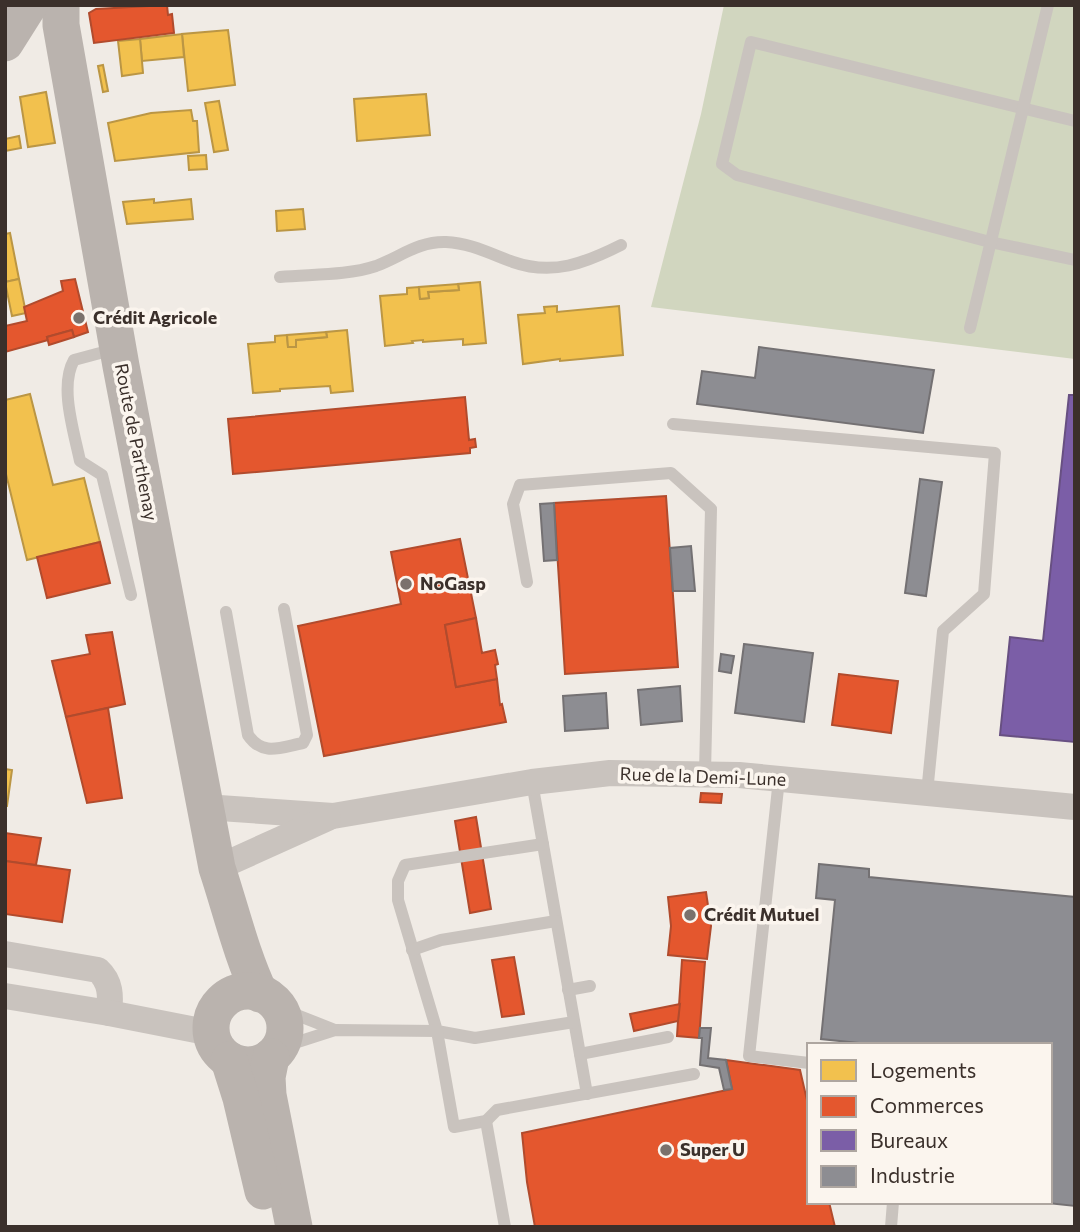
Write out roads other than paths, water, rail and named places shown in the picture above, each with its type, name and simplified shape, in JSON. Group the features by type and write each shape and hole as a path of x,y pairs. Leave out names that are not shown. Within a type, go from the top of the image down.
{"main road":[{"path":"5,43 51,8"},
{"name":"Route de Parthenay","path":"51,8 217,868 238,930 243,955 269,1001"},
{"name":"Route de Parthenay","path":"217,868 217,928 225,977 221,1031 241,1098 272,1227"},
{"path":"275,1052 261,1063 249,1065 221,1031 243,992 269,1001 285,1025 284,1037 275,1052 267,1077 294,1227"}],"street":[{"name":"Rue de la Demi-Lune","path":"205,807 333,816 532,782 610,773 705,773 1075,807"},
{"name":"Rue de la Demi-Lune","path":"217,868 333,816"},
{"path":"5,954 98,970 106,978 111,998 109,1013"},
{"path":"5,996 221,1031"}],"lane":[{"path":"970,328 1048,5"},
{"path":"1075,121 751,42 722,164 737,175 990,242 1075,260"},
{"path":"280,277 355,271 376,266 423,244 447,242 476,247 537,268 586,262 621,245"},
{"path":"118,348 74,360 67,372 69,409 80,461 102,475 131,595"},
{"path":"673,424 995,453 984,594 943,631 927,793"},
{"path":"527,582 513,504 520,485 671,473 711,509 705,773"},
{"path":"226,612 248,735 254,744 266,750 303,743 307,735 284,608"},
{"path":"779,779 749,1056 807,1063"},
{"path":"532,782 587,1094"},
{"path":"542,844 405,865 398,881 398,900 438,1031 454,1127 486,1122 497,1110 694,1074"},
{"path":"412,950 441,940 556,921"},
{"path":"568,990 590,986"},
{"path":"269,1001 335,1030"},
{"path":"275,1052 335,1030 438,1031 475,1038 574,1022"},
{"path":"579,1054 668,1037"},
{"path":"486,1122 505,1227"},
{"path":"891,1227 893,1204"}],"place":[{"name":"Crédit Agricole","path":"79,318"},
{"name":"NoGasp","path":"406,584"},
{"name":"Crédit Mutuel","path":"690,915"},
{"name":"Super U","path":"666,1150"}]}
